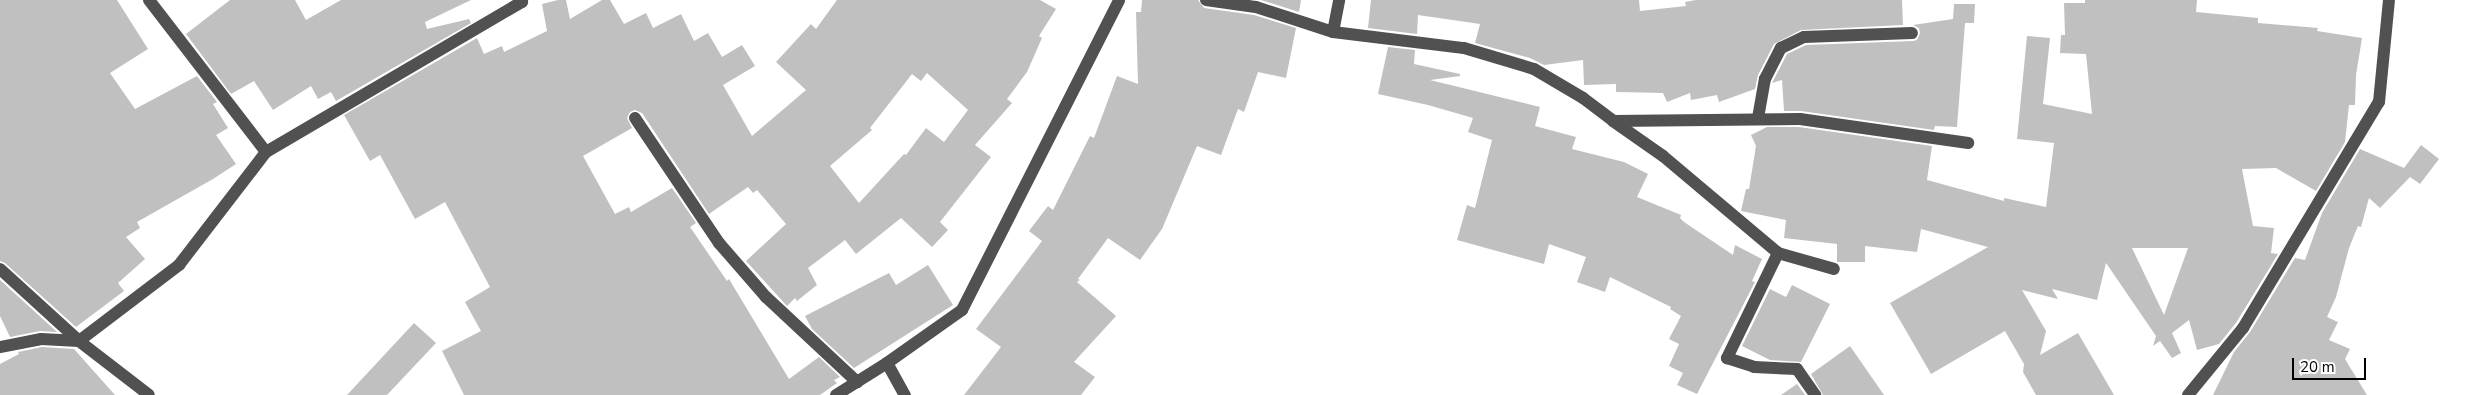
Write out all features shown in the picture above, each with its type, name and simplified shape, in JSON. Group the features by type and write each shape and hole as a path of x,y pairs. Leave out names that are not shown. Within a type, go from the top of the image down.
{"street":[{"path":"149,0 266,152"},
{"path":"0,347 41,339 79,342 179,265 266,152 522,2 521,0"},
{"path":"836,395 887,364 962,310 1119,0"},
{"path":"1206,0 1256,7 1333,32 1464,48 1534,69 1583,98 1612,122 1663,156 1778,253 1834,269"},
{"path":"1333,32 1339,0"},
{"path":"2188,395 2243,328 2379,102 2389,0"},
{"path":"1758,118 1765,79 1781,48 1804,37 1912,33"},
{"path":"635,118 719,244 766,297 857,382"},
{"path":"1612,122 1758,118 1800,119 1968,143"},
{"path":"1778,253 1727,358 1754,367 1797,368 1815,395"},
{"path":"0,269 79,342 148,395"},
{"path":"887,364 905,395"}],"building":[{"path":"0,0 117,0 148,49 110,73 135,109 197,76 217,102 213,104 228,128 216,135 236,164 137,222 140,228 126,237 145,259 118,283 124,291 76,327 5,263 0,261"},
{"path":"230,0 295,0 306,20 341,0 471,0 425,22 427,29 469,19 471,23 336,101 331,92 318,99 311,86 273,110 254,81 231,94 186,34"},
{"path":"566,0 570,19 602,0 610,0 624,24 646,13 653,28 681,14 694,41 708,33 722,57 742,45 755,66 723,85 752,136 806,90 776,62 811,24 816,29 837,0 1040,0 1056,9 1039,36 1042,38 1027,72 1007,99 1012,103 975,145 991,157 940,222 948,230 932,247 901,218 856,254 845,240 808,268 817,285 797,301 795,298 787,306 746,261 786,224 757,190 753,193 748,187 709,214 642,113 635,110 630,112 627,118 632,128 583,156 615,214 629,207 631,212 672,188 696,223 690,227 727,281 729,279 789,379 819,357 840,377 834,380 837,383 820,395 464,395 442,351 481,331 465,302 490,287 445,202 415,219 380,155 370,161 344,115 477,38 484,54 502,46 504,52 547,31 542,4","holes":["927,73 968,110 944,142 926,128 906,155 904,154 859,203 830,166 872,130 870,128 912,74 921,81"]},
{"path":"1142,0 1198,0 1204,8 1254,15 1296,28 1286,78 1258,72 1244,112 1238,109 1221,155 1197,146 1162,229 1140,260 1108,238 1078,279 1080,280 1077,282 1116,316 1074,362 1095,377 1081,395 964,395 1001,347 976,329 1042,241 1029,231 1048,206 1053,210 1090,136 1094,138 1117,76 1138,84 1136,12 1141,12"},
{"path":"1261,0 1301,0 1299,12"},
{"path":"1371,0 1639,0 1640,11 1686,6 1685,2 1696,0 1902,0 1903,25 1801,30 1774,44 1758,75 1755,89 1719,102 1717,95 1691,100 1690,93 1667,102 1663,93 1616,92 1616,84 1584,85 1583,60 1544,65 1530,58 1475,43 1480,24 1418,15 1417,34 1368,28"},
{"path":"2085,0 2197,0 2196,12 2258,18 2258,23 2318,28 2317,31 2362,38 2356,75 2355,105 2349,105 2345,142 2316,191 2276,168 2242,169 2253,226 2274,228 2271,253 2278,254 2236,323 2219,344 2197,350 2189,320 2172,333 2181,353 2172,358 2160,341 2153,346 2156,336 2106,263 2097,300 2052,289 2058,299 2022,290 2046,331 2040,355 2078,333 2114,395 2036,395 2023,372 2024,364 2005,331 1931,374 1890,303 1988,247 1921,229 1917,252 1865,246 1865,262 1837,262 1837,244 1784,238 1786,220 1741,211 1746,189 1749,189 1756,146 1751,135 1767,127 1799,127 1932,146 1927,180 2004,201 2004,198 2046,207 2054,143 2017,139 2027,36 2050,38 2043,104 2092,114 2086,54 2060,53 2061,35 2065,35 2064,3 2085,3","holes":["2132,248 2188,248 2164,315"]},
{"path":"1954,4 1975,4 1974,23 1965,23 1957,127 1935,126 1934,130 1801,111 1784,111 1782,80 1772,83 1787,54 1806,45 1917,40 1920,33 1919,28 1913,25 1953,19"},
{"path":"1388,47 1415,50 1414,64 1460,74 1460,76 1430,80 1540,107 1535,126 1576,137 1572,149 1624,162 1648,174 1637,197 1681,215 1680,218 1684,222 1733,255 1735,245 1762,259 1752,281 1755,282 1697,394 1677,385 1683,373 1669,366 1679,344 1669,339 1681,316 1670,309 1671,307 1610,277 1605,292 1577,282 1586,257 1549,244 1544,264 1457,240 1467,205 1475,208 1492,140 1468,132 1473,118 1428,105 1378,94"},
{"path":"2421,145 2439,159 2420,184 2410,177 2380,208 2369,198 2361,227 2358,226 2349,248 2336,297 2327,317 2338,322 2329,340 2350,349 2345,359 2367,395 2213,395 2234,352 2250,332 2295,258 2305,260 2322,213 2360,149 2404,168"},
{"path":"928,265 953,305 854,368 812,329 805,316 889,273 896,285"},
{"path":"0,280 57,332 40,331 10,337 0,316"},
{"path":"1792,285 1830,304 1801,362 1770,360 1742,346 1770,289 1786,297"},
{"path":"414,323 436,343 387,395 347,395"},
{"path":"1850,346 1884,395 1823,395 1811,374"},
{"path":"42,347 74,349 115,395 0,395 0,364 19,354 18,352"},
{"path":"1797,384 1805,395 1781,395"}]}
